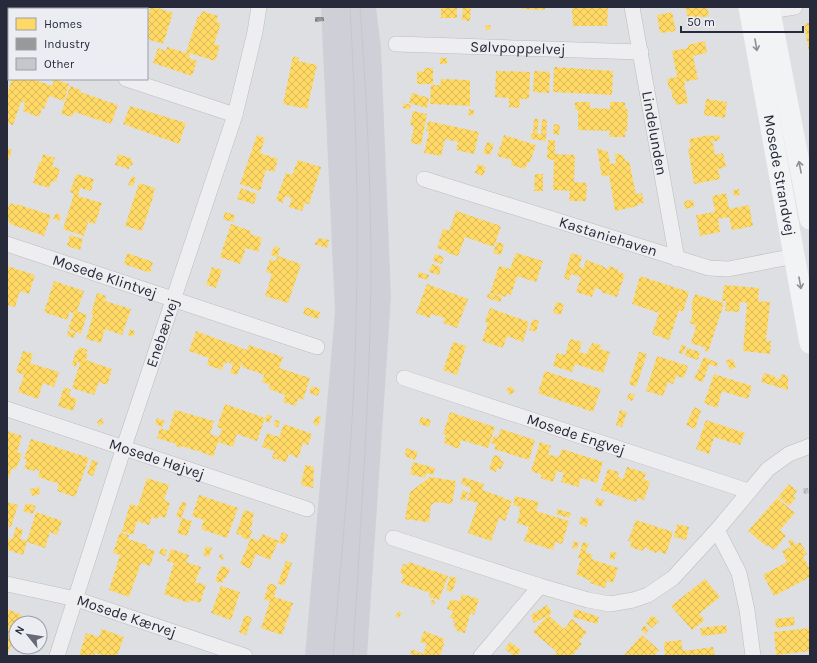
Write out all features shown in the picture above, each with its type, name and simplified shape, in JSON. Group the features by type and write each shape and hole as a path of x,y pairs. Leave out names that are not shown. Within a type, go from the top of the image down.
{"main road":[{"name":"Mosede Strandvej","path":"749,7 810,343"},
{"name":"Mosede Strandvej","path":"769,9 810,219"}],"street":[{"name":"Enebærvej","path":"57,656 124,447 235,115 255,32 258,7"},
{"name":"Lindelunden","path":"632,7 677,259"},
{"path":"769,9 795,7"},
{"name":"Sølvpoppelvej","path":"396,44 641,52"},
{"path":"129,80 235,115"},
{"name":"Kastaniehaven","path":"424,179 709,268 728,269 795,256"},
{"name":"Mosede Klintvej","path":"7,244 317,347"},
{"name":"Mosede Engvej","path":"404,378 748,491"},
{"name":"Mosede Højvej","path":"7,409 307,509"},
{"path":"393,538 540,586 588,600 610,604 633,600 648,595 673,578 717,530 748,491 768,469 789,454 810,446"},
{"path":"717,530 739,573 747,610 753,656"},
{"name":"Mosede Kærvej","path":"7,584 76,599 245,656"},
{"path":"481,656 540,586"}],"shaded area":[{"path":"321,7 376,7 381,48 391,297 367,656 305,656 335,312"}],"building: Homes":[{"path":"43,7 56,7 56,8"},
{"path":"151,7 173,13 163,44 148,39 148,15"},
{"path":"441,7 457,7 457,18 441,18"},
{"path":"463,7 471,7 470,21 462,20"},
{"path":"522,7 545,7 545,10 522,9"},
{"path":"572,7 608,7 607,26 573,26"},
{"path":"683,7 707,7 709,16 688,19 686,9"},
{"path":"202,11 218,16 216,22 221,23 214,44 220,46 215,61 186,52 198,16 200,17"},
{"path":"672,12 676,31 660,33 657,15"},
{"path":"810,23 810,52 809,52 804,24"},
{"path":"490,25 491,28 489,30 486,30 485,27"},
{"path":"705,41 707,53 693,56 698,79 684,82 688,103 676,105 675,99 673,100 671,89 669,89 667,79 677,77 672,51 688,48 688,45"},
{"path":"167,47 190,54 189,58 197,61 192,76 153,63 158,48 166,51"},
{"path":"293,56 299,58 298,61 317,65 307,109 283,104"},
{"path":"440,58 447,58 447,64 440,64"},
{"path":"554,67 613,71 612,95 553,92"},
{"path":"424,68 433,68 433,84 417,84 417,71 424,72"},
{"path":"496,71 530,72 529,99 520,99 519,108 509,107 509,98 495,97"},
{"path":"534,71 550,72 549,93 533,92"},
{"path":"441,79 470,80 470,106 430,104 431,85 440,85"},
{"path":"12,80 35,80 52,86 54,80 69,84 64,101 49,96 39,117 23,111 25,103 21,102 13,125 7,123 7,94"},
{"path":"70,86 81,90 80,92 118,105 111,124 74,112 72,117 61,114"},
{"path":"412,93 429,98 427,108 409,103"},
{"path":"706,99 727,102 725,118 704,115"},
{"path":"575,102 590,102 590,108 610,109 610,102 625,102 625,109 628,109 627,131 625,131 625,137 609,137 610,131 578,130 578,110 575,109"},
{"path":"403,103 411,105 410,109 403,108"},
{"path":"130,106 186,123 179,144 123,124"},
{"path":"469,109 474,110 473,116 468,115"},
{"path":"413,111 427,114 421,145 411,143 414,126 410,125"},
{"path":"534,119 539,119 537,134 541,134 542,119 547,120 546,141 531,139"},
{"path":"428,121 479,132 474,154 456,150 458,142 445,139 441,156 424,153 429,131 426,131"},
{"path":"554,124 560,125 559,135 553,134"},
{"path":"257,135 265,138 260,153 278,159 274,172 266,170 260,191 240,184"},
{"path":"504,135 536,145 530,162 528,162 525,169 511,165 512,160 497,156"},
{"path":"719,135 720,140 711,142 712,144 713,143 715,155 723,153 726,167 718,169 720,179 694,184 688,148 691,148 689,139"},
{"path":"548,140 555,140 555,154 575,155 574,182 587,183 586,201 569,201 570,191 553,190 554,160 547,159"},
{"path":"487,142 494,144 490,155 483,153"},
{"path":"7,148 12,150 7,164"},
{"path":"597,148 608,152 610,164 616,163 615,153 624,156 625,161 629,161 636,194 642,193 644,203 637,204 638,206 615,211 609,175 602,177"},
{"path":"43,154 55,158 52,166 60,169 56,182 52,181 49,188 33,183"},
{"path":"118,154 131,158 133,161 132,166 129,165 129,169 115,165"},
{"path":"298,160 321,167 309,204 305,203 302,211 289,207 292,198 285,196 283,203 276,200 286,173 292,175"},
{"path":"478,164 486,167 483,176 475,173"},
{"path":"76,174 94,179 91,191 80,188 78,196 102,203 95,224 88,222 84,236 63,229 74,194 70,192"},
{"path":"535,174 543,174 543,191 534,191"},
{"path":"132,176 136,178 133,186 128,185"},
{"path":"139,183 155,188 142,231 125,226"},
{"path":"241,188 257,194 254,204 237,199"},
{"path":"739,189 740,195 734,196 733,190"},
{"path":"726,193 729,209 749,205 753,226 732,230 729,217 718,219 720,232 700,236 696,215 715,212 712,196"},
{"path":"693,200 694,207 685,209 684,201"},
{"path":"10,203 51,215 44,236 10,224 10,222 7,221 7,211"},
{"path":"456,211 501,226 494,247 465,237 458,256 437,248 443,229 449,231"},
{"path":"225,212 235,215 233,222 223,219"},
{"path":"56,213 61,215 59,221 53,219"},
{"path":"231,224 251,231 250,234 262,238 258,252 246,248 240,264 220,257"},
{"path":"70,235 83,239 80,250 67,246"},
{"path":"319,238 329,240 327,248 314,244"},
{"path":"497,242 504,244 501,255 493,253"},
{"path":"274,246 280,248 278,256 301,264 288,303 265,296 272,274 266,272 270,259 276,261 277,257 271,255"},
{"path":"127,253 153,262 150,273 124,264"},
{"path":"516,253 543,261 536,282 517,276 511,295 507,293 506,297 490,293 499,266 510,269"},
{"path":"571,253 582,256 579,267 583,269 586,260 608,269 609,266 618,269 618,272 625,274 617,297 601,292 602,290 595,288 592,297 576,292 581,277 571,274 569,280 564,278"},
{"path":"435,254 444,257 442,264 433,261"},
{"path":"432,264 441,267 439,275 429,272"},
{"path":"7,266 35,275 29,294 20,291 15,307 7,305"},
{"path":"212,267 222,270 216,288 206,285"},
{"path":"419,272 429,275 427,280 417,277"},
{"path":"640,276 689,292 683,312 679,310 669,340 652,334 659,313 632,304"},
{"path":"54,281 84,291 77,311 87,315 81,334 68,329 74,313 70,312 67,320 44,312"},
{"path":"427,284 468,299 457,328 443,323 445,318 431,314 430,318 416,313"},
{"path":"724,285 759,288 758,301 770,302 766,341 771,341 770,354 743,351 747,303 740,302 739,312 725,311 726,301 722,301"},
{"path":"97,293 106,296 105,301 131,309 122,335 105,329 101,343 86,339 93,315 91,314"},
{"path":"488,293 502,297 500,302 487,298"},
{"path":"695,294 724,303 708,352 705,351 706,348 691,343 696,326 690,323 693,312 691,311 693,305 691,305"},
{"path":"556,302 564,304 561,315 553,313"},
{"path":"305,307 320,312 318,319 303,314"},
{"path":"490,308 529,322 523,342 507,336 503,348 482,341 488,323 485,322"},
{"path":"533,319 539,321 536,332 529,330"},
{"path":"130,329 135,331 133,337 128,335"},
{"path":"68,331 76,333 74,338 67,336"},
{"path":"196,331 247,350 249,345 283,357 279,368 310,378 303,400 298,398 296,406 283,402 285,395 269,389 270,385 262,382 264,375 242,367 242,363 237,375 230,373 233,364 227,362 226,364 224,363 222,370 207,365 209,358 189,351"},
{"path":"570,339 582,342 579,352 587,354 592,343 601,345 600,349 610,352 603,373 575,364 572,372 553,366 557,353 565,355"},
{"path":"453,342 466,346 457,375 443,370"},
{"path":"682,344 686,346 683,354 679,353"},
{"path":"79,347 88,350 86,360 112,369 107,385 99,382 94,395 72,388 80,363 77,362 76,367 72,365 76,350 78,351"},
{"path":"687,348 700,352 698,360 685,356"},
{"path":"23,351 33,354 30,363 59,372 54,387 43,383 38,399 18,392 24,375 16,372"},
{"path":"639,352 647,354 636,387 629,384"},
{"path":"657,356 688,366 684,378 676,376 673,384 668,382 663,396 646,391"},
{"path":"704,357 718,363 717,367 709,364 703,382 694,379"},
{"path":"732,358 736,367 730,370 726,361"},
{"path":"545,371 601,389 593,412 538,393"},
{"path":"764,373 775,376 775,378 780,380 781,374 788,376 788,390 761,382"},
{"path":"714,374 752,386 748,399 722,391 717,408 704,403"},
{"path":"312,386 320,389 318,396 309,393"},
{"path":"511,386 515,391 510,395 506,390"},
{"path":"64,387 71,390 69,396 77,399 73,411 58,406"},
{"path":"629,393 635,395 632,401 627,399"},
{"path":"225,404 265,418 257,441 237,434 233,447 218,442 213,457 197,450 181,446 180,448 176,446 176,444 157,438 160,428 168,431 175,410 214,421 210,434 219,437 222,429 217,427"},
{"path":"694,407 701,410 695,429 686,425"},
{"path":"620,410 627,412 622,427 616,425"},
{"path":"450,412 495,427 488,448 461,440 459,449 444,443 446,435 443,434"},
{"path":"267,414 272,416 269,423 265,421"},
{"path":"316,416 321,417 318,426 313,424"},
{"path":"421,417 431,420 429,427 419,424"},
{"path":"102,418 104,423 99,426 97,422"},
{"path":"157,418 165,421 162,427 155,424"},
{"path":"275,420 280,421 278,428 274,426"},
{"path":"706,420 745,433 740,445 714,437 709,454 696,449"},
{"path":"284,424 312,434 308,445 303,443 298,458 289,454 286,462 272,458 274,451 262,447 267,433 279,437"},
{"path":"501,429 535,440 529,460 494,449 496,445 491,443 494,436 498,437"},
{"path":"7,431 22,436 17,452 22,454 16,469 12,468 9,478 7,477"},
{"path":"31,439 89,458 75,497 57,491 59,484 38,477 40,471 36,470 37,468 33,471 24,468 27,460 24,459"},
{"path":"540,442 551,446 548,454 553,456 559,457 562,449 603,462 597,483 581,478 578,487 561,482 564,473 557,471 553,482 540,478 542,475 531,471"},
{"path":"406,448 418,452 415,460 405,456"},
{"path":"494,455 501,457 500,460 504,462 501,469 497,468 496,472 489,469"},
{"path":"92,460 98,462 93,476 87,474"},
{"path":"413,462 435,468 433,475 426,473 425,478 410,474"},
{"path":"305,465 314,467 313,488 301,485"},
{"path":"627,467 646,473 644,479 650,482 644,500 637,498 636,502 601,490 608,469 619,472 618,477 623,479"},
{"path":"430,477 456,481 452,504 436,502 431,505 429,522 405,519 410,492"},
{"path":"463,477 484,484 482,490 512,501 505,521 499,518 491,541 468,533 478,503 467,500 471,488 461,484"},
{"path":"147,478 169,485 164,500 170,503 165,518 159,516 158,519 152,517 149,525 137,521 133,535 122,531 130,504 138,506"},
{"path":"789,484 797,491 793,496 796,498 789,506 778,497"},
{"path":"39,487 40,494 32,496 30,489"},
{"path":"463,490 468,492 465,501 460,499"},
{"path":"199,495 238,508 227,538 201,529 204,520 192,516"},
{"path":"515,496 539,502 536,511 569,521 562,544 555,542 553,550 524,541 529,527 517,523 520,507 513,505"},
{"path":"597,498 604,500 602,507 594,504"},
{"path":"777,498 795,513 780,530 786,536 774,550 768,545 766,546 748,531"},
{"path":"7,502 18,505 11,527 7,526"},
{"path":"182,502 187,503 180,521 179,517 176,516"},
{"path":"26,503 36,506 33,514 23,511"},
{"path":"558,509 571,513 569,518 556,514"},
{"path":"244,510 254,513 251,528 250,527 249,529 252,531 249,540 241,537 242,535 236,534"},
{"path":"36,512 62,521 57,535 50,532 45,548 27,542 23,555 8,550 7,554 7,538 12,540 16,527 23,530 20,539 27,541"},
{"path":"581,517 589,519 586,527 579,522"},
{"path":"182,518 192,521 187,536 177,533"},
{"path":"636,520 673,532 666,554 657,551 656,553 645,547 643,551 630,547 632,542 628,541"},
{"path":"677,524 689,527 686,540 674,537"},
{"path":"120,532 129,535 128,539 147,545 146,548 155,551 150,566 141,563 129,597 109,590 120,555 113,553"},
{"path":"282,532 288,535 284,545 278,542 270,560 256,554 250,569 240,564 251,538 259,541 262,534 279,541"},
{"path":"792,539 795,545 800,542 807,554 803,556 810,570 810,577 774,596 763,575 787,562 782,551 791,547 788,541"},
{"path":"574,541 579,543 577,549 572,548"},
{"path":"583,542 589,544 585,552 593,555 591,559 618,568 613,583 607,581 605,588 590,583 591,581 576,574 581,559 578,558"},
{"path":"206,546 212,548 209,557 203,555"},
{"path":"161,548 167,550 165,556 159,554"},
{"path":"171,549 189,555 186,562 201,567 195,582 206,585 200,603 190,600 189,603 164,594 174,563 167,561"},
{"path":"611,551 617,553 614,560 609,558"},
{"path":"222,554 224,559 221,560 219,556"},
{"path":"286,561 292,563 284,586 278,583"},
{"path":"409,562 448,576 439,600 429,597 430,593 401,583 404,575 400,573 403,564 407,565"},
{"path":"221,566 230,569 222,583 215,581"},
{"path":"450,576 457,578 452,592 446,590"},
{"path":"705,579 720,597 699,614 705,620 692,630 671,606"},
{"path":"269,583 277,586 274,597 293,603 282,635 261,628 270,601 264,599"},
{"path":"221,586 240,592 231,620 211,613"},
{"path":"462,594 479,599 474,615 470,614 465,633 457,631 454,626 455,622 453,622 454,619 450,618 453,611 447,609 450,600 460,601"},
{"path":"432,600 435,601 434,605 430,604"},
{"path":"547,605 552,613 534,623 531,615"},
{"path":"7,609 22,615 8,615 7,656"},
{"path":"575,609 599,617 597,624 573,617"},
{"path":"399,611 402,613 398,618 395,616"},
{"path":"245,615 252,618 246,635 239,632"},
{"path":"548,615 564,629 572,619 587,632 579,641 582,644 572,656 553,656 557,652 533,632"},
{"path":"652,615 659,621 652,628 646,623"},
{"path":"794,617 795,625 776,628 775,619"},
{"path":"644,625 649,629 646,634 641,630"},
{"path":"726,625 727,633 702,636 700,628"},
{"path":"810,628 810,651 776,655 774,632"},
{"path":"102,629 124,637 117,656 103,656 95,653 94,656 79,656 86,633 99,637"},
{"path":"424,631 445,639 440,656 410,656 412,649 423,654 427,644 420,642"},
{"path":"642,635 659,650 654,656 623,656"},
{"path":"681,640 683,651 713,647 715,656 665,656 664,642"},
{"path":"510,642 521,650 517,656 514,656 505,649"}],"building: Industry":[{"path":"315,17 324,17 324,21 315,22"}],"building: Other":[{"path":"803,488 808,488 809,493 804,494"}],"tram line":[{"path":"333,656 344,531 355,366 357,245 356,165 350,7"},
{"path":"353,656 367,412 371,290 369,168 360,7"}]}
